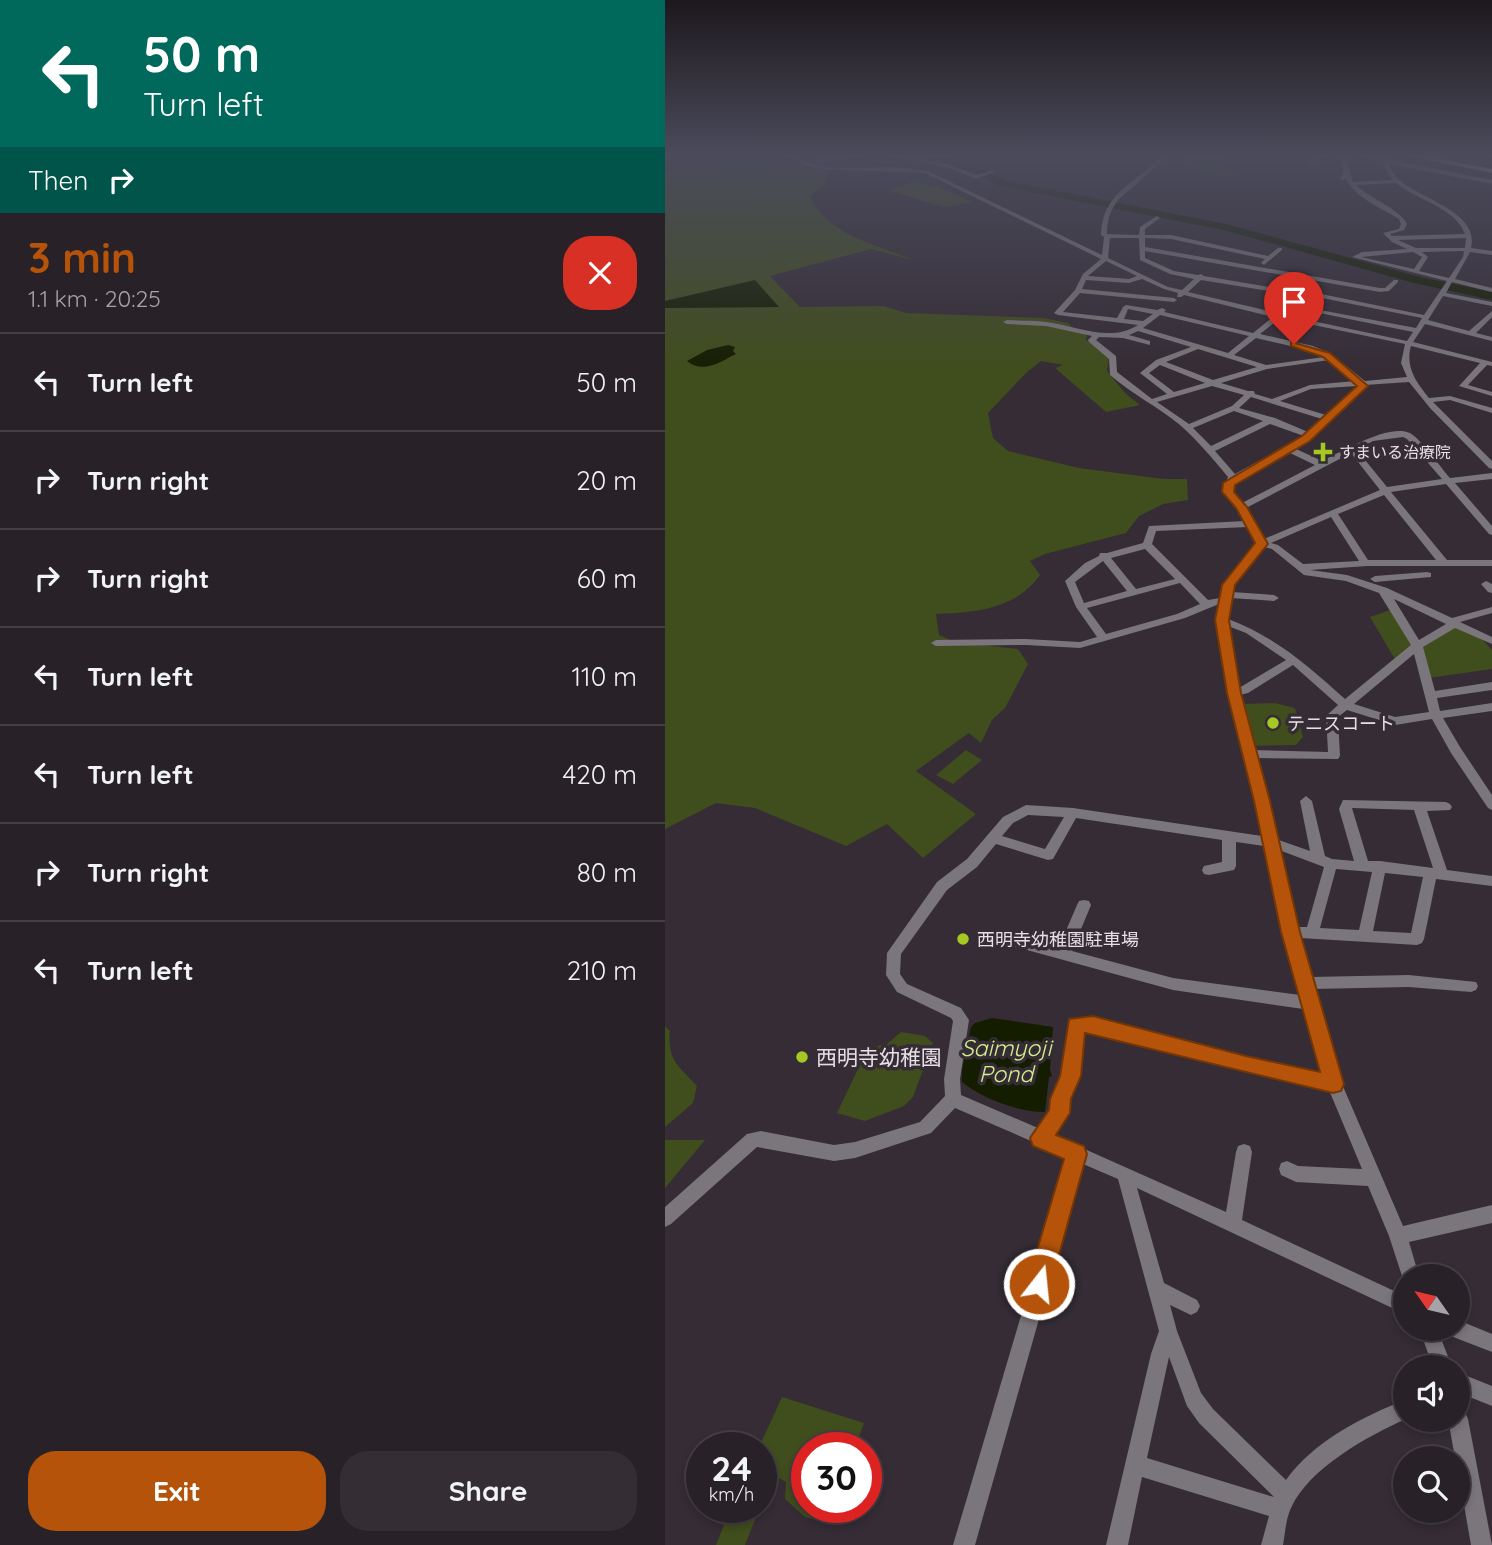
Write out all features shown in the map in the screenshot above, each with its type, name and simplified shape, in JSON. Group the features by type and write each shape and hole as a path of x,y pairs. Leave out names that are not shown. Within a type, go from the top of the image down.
{"street":[{"path":"1041,228 1141,277 1183,293 1489,363"},
{"path":"1106,228 1105,259 1083,278 1078,291 1058,313 1146,324"},
{"path":"1142,228 1142,259 1172,273 1301,293 1423,319 1492,339"},
{"path":"1402,228 1385,233 1425,257 1415,272"},
{"path":"1467,228 1471,249 1416,330 1405,350 1405,366 1429,400 1492,466"},
{"path":"1107,236 1171,237 1269,258"},
{"path":"1390,238 1470,236"},
{"path":"1143,249 1384,290 1396,281"},
{"path":"1240,284 1280,249"},
{"path":"1492,253 1471,249 1415,250 1362,254 1355,257 1415,272 1492,304"},
{"path":"1122,335 1146,324 1201,276"},
{"path":"1083,278 1129,281 1141,277"},
{"path":"1229,356 1320,279"},
{"path":"1447,286 1492,290"},
{"path":"1078,291 1174,300"},
{"path":"1119,321 1128,306 1310,348 1331,358 1363,383"},
{"path":"1288,306 1416,330"},
{"path":"1471,334 1492,313"},
{"path":"1007,322 1046,324 1097,335 1122,335 1147,343"},
{"path":"1137,329 1266,367"},
{"path":"1097,335 1092,340 1113,358 1113,373 1187,428 1210,450 1233,480"},
{"path":"1173,395 1144,373 1159,362 1191,352 1198,347"},
{"path":"1149,402 1266,367 1331,358"},
{"path":"1159,362 1212,383 1326,418"},
{"path":"1489,363 1462,386 1492,394"},
{"path":"1274,401 1310,387 1412,379"},
{"path":"1363,383 1355,394 1310,435 1233,480 1229,483 1228,492 1241,507 1262,544 1275,547 1308,573 1347,578 1379,586 1415,606 1492,641"},
{"path":"1187,428 1244,402 1251,393"},
{"path":"1429,400 1450,398 1492,411"},
{"path":"1233,408 1310,435"},
{"path":"1210,450 1272,420"},
{"path":"1241,507 1371,439 1404,434 1492,532"},
{"path":"1287,448 1323,465"},
{"path":"1352,449 1444,563"},
{"path":"1406,1264 1398,1236 1333,1084 1309,1003 1234,693 1222,620 1228,585 1262,544 1387,490 1492,476"},
{"path":"1333,513 1417,646 1437,716 1492,805"},
{"path":"1147,545 1152,528 1249,524"},
{"path":"1103,638 1081,607 1070,581 1103,555 1147,545"},
{"path":"1147,545 1206,604"},
{"path":"1103,555 1133,592"},
{"path":"1302,568 1366,563 1492,563"},
{"path":"1379,586 1427,575"},
{"path":"1081,607 1181,580"},
{"path":"936,643 1025,642 1068,646 1181,616 1225,598 1275,598"},
{"path":"1415,606 1433,603"},
{"path":"1249,754 1334,756 1332,716 1417,646 1452,623 1492,610"},
{"path":"1222,620 1250,631 1294,660 1345,705 1395,721 1492,707"},
{"path":"1234,693 1244,690 1294,660"},
{"path":"1431,695 1492,686"},
{"path":"1305,801 1325,863 1312,933"},
{"path":"1362,866 1345,809 1347,803 1445,807"},
{"path":"1290,932 1417,939 1436,873 1419,806"},
{"path":"665,1218 753,1140 761,1139 834,1153 855,1150 925,1128 953,1099 952,1079 961,1020 956,1013 902,988 893,975 893,960 898,946 935,895 972,863 1008,820 1019,812 1033,810 1073,813 1271,842 1325,863 1380,866 1492,881"},
{"path":"993,838 1048,855 1073,813"},
{"path":"1209,870 1230,866 1229,836"},
{"path":"1365,936 1380,866"},
{"path":"1063,955 1084,905"},
{"path":"1014,941 1173,984 1309,1003"},
{"path":"1305,983 1409,981 1471,986"},
{"path":"1041,1138 1059,1113 1070,1076 1076,1025 1093,1024 1246,1065 1333,1084"},
{"path":"953,1099 1125,1174 1393,1299"},
{"path":"1233,1224 1244,1152"},
{"path":"964,1545 1077,1154"},
{"path":"1287,1169 1296,1174 1371,1178"},
{"path":"1125,1174 1168,1331 1194,1399 1206,1416 1284,1502"},
{"path":"1398,1236 1492,1214"},
{"path":"1157,1289 1191,1306"},
{"path":"1117,1545 1160,1354 1168,1331"},
{"path":"1470,1334 1492,1343"},
{"path":"1470,1387 1492,1396"},
{"path":"1272,1545 1284,1502 1316,1463 1360,1429 1393,1415"},
{"path":"1460,1432 1482,1545"},
{"path":"1136,1465 1284,1502"}],"green space":[{"path":"665,228 838,228 855,238 916,261 871,249 770,276 800,307 883,306 906,313 1043,318 1068,323 1076,331 1087,335 1086,340 1109,357 1107,371 1125,393 1140,405 1106,412 1055,368 1063,365 1041,361 988,413 993,438 1008,451 1079,468 1164,479 1187,479 1188,500 1163,504 1139,516 1126,533 1045,554 1030,561 1040,575 1019,595 1007,602 980,610 936,614 939,635 955,642 1018,649 1028,664 1005,708 992,720 981,743 969,733 916,771 976,814 923,858 887,824 846,846 755,808 716,803 665,829"},
{"path":"1393,609 1414,647 1396,661 1370,617"},
{"path":"1454,627 1481,638 1492,650 1492,669 1428,678 1420,649"},
{"name":"テニスコート","path":"1275,703 1295,708 1303,737 1296,745 1252,746 1243,704"},
{"path":"966,750 982,760 953,784 936,775"},
{"path":"665,1026 670,1031 672,1056 697,1086 693,1103 665,1127"},
{"path":"901,1032 925,1036 933,1043 913,1097 904,1106 865,1121 837,1113 868,1048 887,1044"},
{"path":"665,1140 705,1140 665,1188"},
{"path":"782,1397 864,1423 861,1432 791,1432 791,1504 785,1499 786,1482 777,1477 777,1432 766,1432"},
{"path":"725,1523 754,1523 745,1545 716,1545"}],"water":[{"path":"755,280 779,307 665,308 665,301"},
{"path":"728,345 735,347 733,351 736,354 718,363 699,367 687,361 707,350"},
{"name":"Saimyoji Pond","path":"992,1018 1053,1027 1050,1069 1052,1076 1049,1077 1045,1112 1024,1110 1001,1103 962,1082 971,1027 975,1023"}],"waterway":[{"path":"1230,228 1418,280 1492,296"}],"place":[{"name":"すまいる治療院","path":"1323,452"},
{"name":"テニスコート","path":"1273,723"},
{"name":"西明寺幼稚園駐車場","path":"963,939"},
{"name":"西明寺幼稚園","path":"802,1057"}],"route":[{"path":"1039,1284 1077,1154 1041,1138 1059,1113 1070,1076 1076,1025 1093,1024 1246,1065 1333,1084 1290,932 1270,834 1234,693 1222,620 1228,585 1262,544 1241,507 1228,492 1229,483 1306,439 1363,386 1363,383 1327,355 1294,344"}]}
